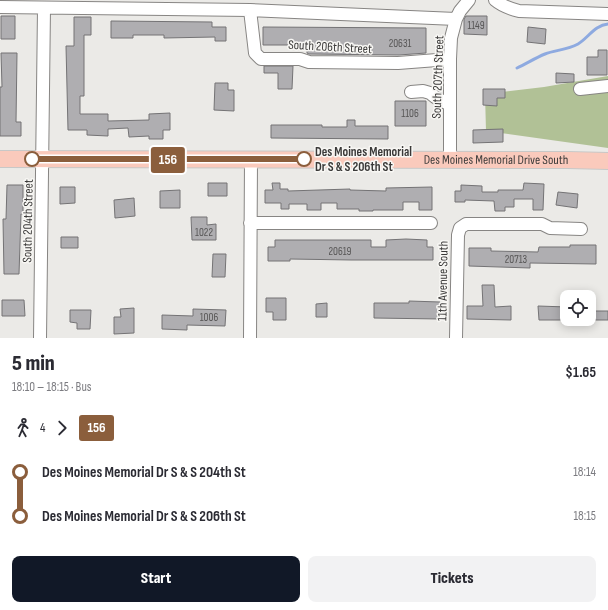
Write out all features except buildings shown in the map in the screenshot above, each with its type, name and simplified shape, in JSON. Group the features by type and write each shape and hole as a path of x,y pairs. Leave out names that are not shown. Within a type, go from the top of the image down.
{"main road":[{"name":"Des Moines Memorial Drive South","path":"0,159 450,159 568,160 608,162"}],"street":[{"path":"496,0 511,9 519,11 608,14"},
{"name":"South 207th Street","path":"450,159 450,59 456,19 464,1"},
{"path":"0,7 250,10 456,19"},
{"name":"South 204th Street","path":"40,338 44,8"},
{"name":"South 206th Street","path":"250,10 255,53 261,59 300,59 309,62 398,63 450,59"},
{"path":"580,89 608,86"},
{"path":"412,92 430,93 435,98 450,105"},
{"path":"250,338 251,160"},
{"name":"11th Avenue South","path":"250,224 431,223"},
{"name":"11th Avenue South","path":"456,338 458,235 460,228 466,224 542,224 550,228 581,229"}],"green space":[{"path":"608,76 608,148 486,131 485,94 544,87"}],"waterway":[{"path":"517,68 545,54 570,48 582,41 595,29 608,24"}],"bus line":[{"name":"156","path":"32,159 304,159"}],"place":[{"name":"Des Moines Memorial Dr S & S 206th St","path":"304,159"}]}
